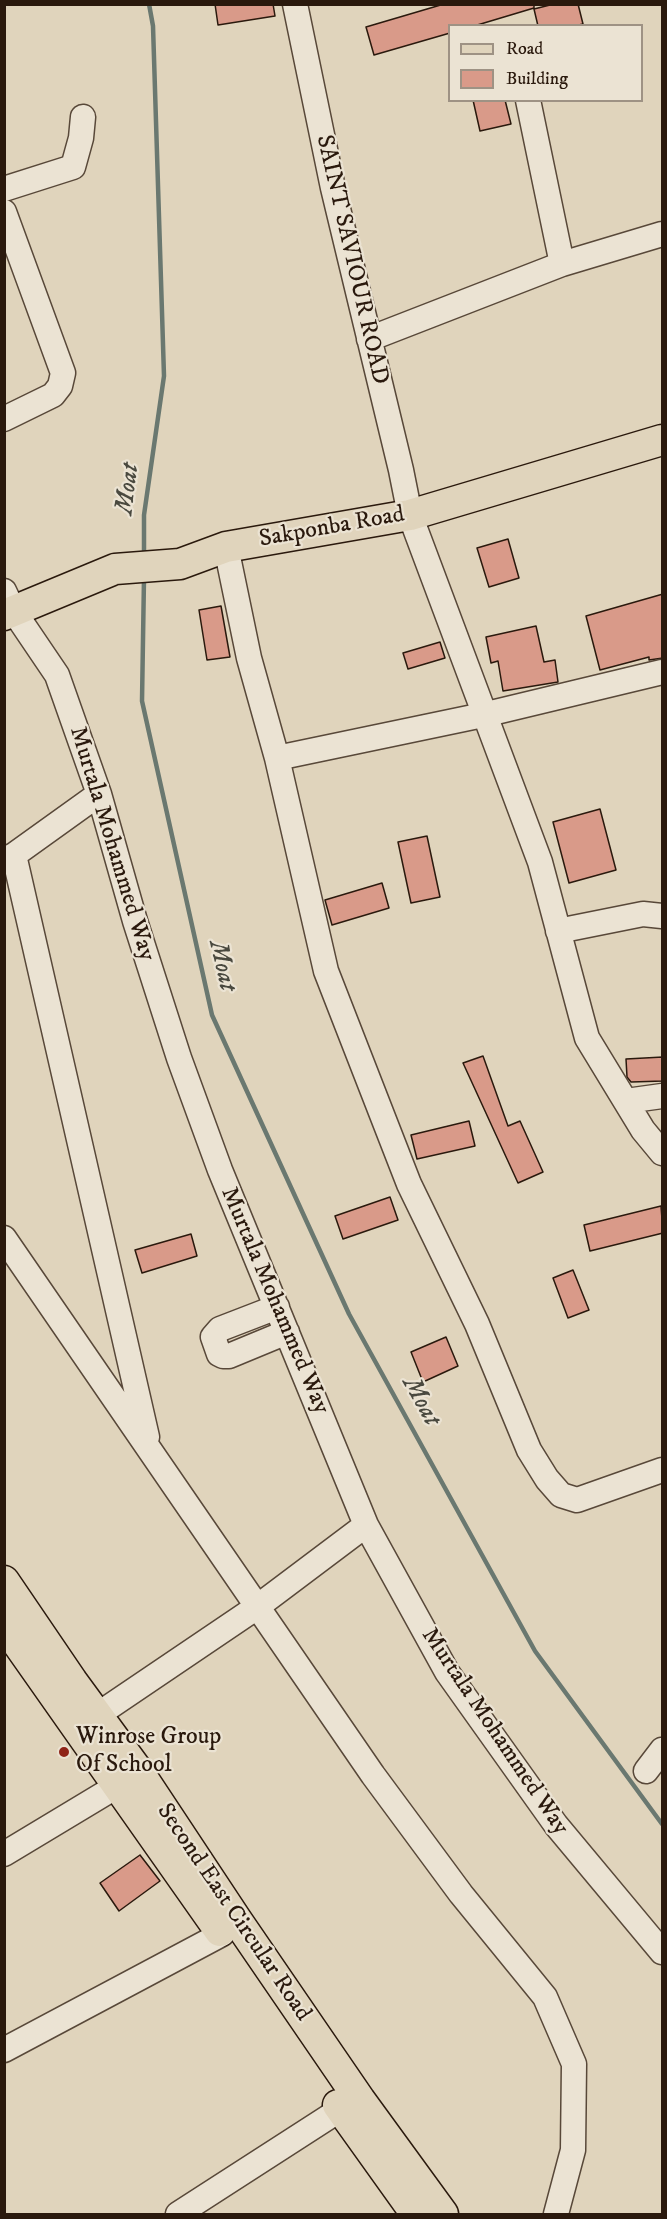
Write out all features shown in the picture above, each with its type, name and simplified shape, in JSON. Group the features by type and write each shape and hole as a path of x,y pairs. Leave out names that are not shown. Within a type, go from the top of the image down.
{"main road":[{"name":"Sakponba Road","path":"7,605 116,569 180,564 226,548 410,515 663,440"},
{"name":"Second East Circular Road","path":"4,1581 87,1722 117,1786 416,2214"},
{"name":"Second East Circular Road","path":"8,1634 87,1722 138,1771 360,2100 443,2214"}],"street":[{"name":"SAINT SAVIOUR ROAD","path":"295,4 333,188 410,515 483,716 540,861 587,1038 643,1130 663,1153"},
{"path":"528,102 562,264"},
{"path":"4,189 74,167 83,117"},
{"path":"4,212 63,373 60,386 53,395 4,419"},
{"path":"369,339 562,264 663,234"},
{"path":"226,548 249,658 277,759 326,971 409,1184 477,1324 529,1450 547,1479 561,1495 577,1500 663,1470"},
{"name":"Murtala Mohammed Way","path":"7,605 57,675 99,794 135,921 179,1058 220,1170 366,1525 447,1672 556,1826 663,1952"},
{"path":"277,759 483,716 663,672"},
{"path":"99,794 9,858 150,1451"},
{"path":"558,931 643,914 663,916"},
{"path":"626,1101 663,1096"},
{"path":"4,1238 373,1775 462,1894 545,1997 574,2064 573,2150 555,2214"},
{"path":"277,1307 220,1329 213,1337 219,1354 229,1356 287,1332"},
{"path":"87,1722 257,1607 366,1525"},
{"path":"646,1771 663,1750"},
{"path":"4,1854 117,1786"},
{"path":"4,2050 222,1934"},
{"path":"178,2214 341,2109"}],"building":[{"path":"215,4 273,4 275,16 218,25"},
{"path":"444,4 534,4 534,8 481,24 448,24 448,34 374,55 366,27"},
{"path":"554,4 578,4 583,24 538,24 534,9"},
{"path":"473,102 506,102 511,124 480,131"},
{"path":"508,539 519,578 489,587 477,548"},
{"path":"663,594 663,658 649,660 649,657 600,670 586,616"},
{"path":"221,606 230,657 207,660 199,610"},
{"path":"536,626 544,662 555,660 558,682 503,691 498,661 491,663 486,637"},
{"path":"440,642 445,658 408,669 403,653"},
{"path":"600,809 616,870 569,883 553,822"},
{"path":"427,836 440,897 411,903 398,842"},
{"path":"382,883 389,908 332,925 325,900"},
{"path":"483,1056 508,1126 520,1121 543,1172 518,1183 463,1063"},
{"path":"663,1057 663,1081 631,1082 627,1077 626,1059"},
{"path":"469,1121 475,1146 417,1159 411,1135"},
{"path":"390,1197 398,1220 343,1239 335,1216"},
{"path":"661,1206 663,1233 590,1251 584,1225"},
{"path":"191,1234 197,1256 142,1273 135,1250"},
{"path":"573,1270 589,1310 568,1318 553,1278"},
{"path":"446,1337 458,1366 423,1382 411,1352"},
{"path":"140,1855 160,1881 119,1911 100,1883"}],"waterway":[{"name":"Moat","path":"144,558 144,515 164,376 153,26 149,4"},
{"name":"Moat","path":"144,578 142,701 212,1015 349,1314 535,1651 662,1824"}],"place":[{"name":"Winrose Group Of School","path":"64,1752"}]}
